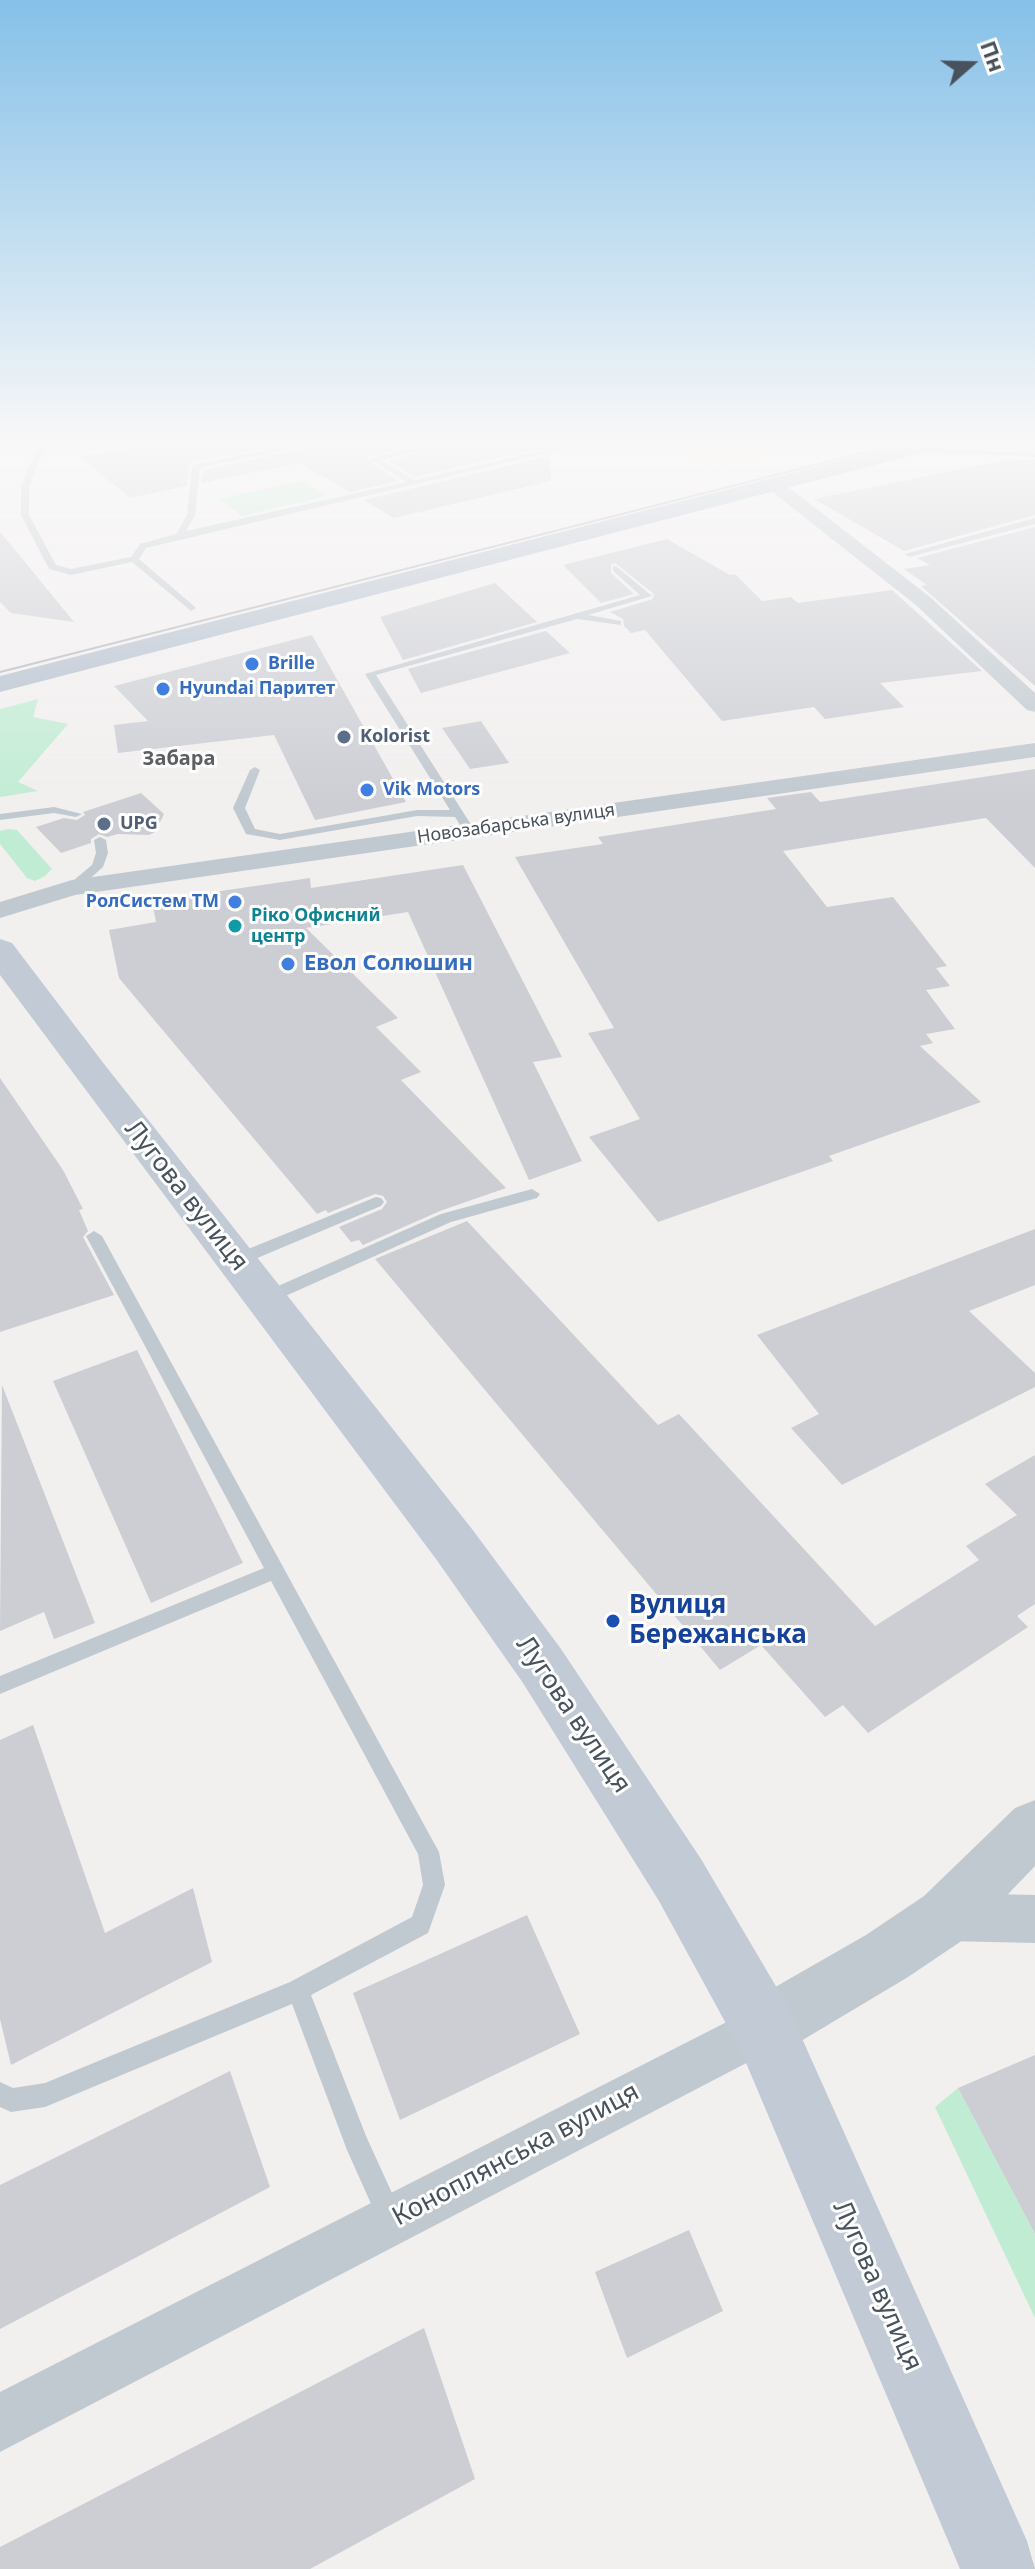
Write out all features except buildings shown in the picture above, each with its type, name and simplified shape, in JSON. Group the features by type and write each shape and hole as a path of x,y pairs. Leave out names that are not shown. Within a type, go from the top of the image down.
{"main road":[{"path":"0,684 469,562"},
{"path":"162,615 199,606"},
{"name":"Лугова вулиця","path":"0,950 90,1072 454,1544 542,1666 680,1880 764,2028 999,2569"}],"street":[{"path":"873,562 923,601 1035,705"},
{"name":"Новозабарська вулиця","path":"0,910 72,888 463,822 1035,750"},
{"name":"Коноплянська вулиця","path":"0,2423 764,2028 887,1956 945,1917 1035,1827"},
{"path":"945,1917 1035,1919"}],"lane":[{"path":"49,562 52,567 71,572 120,562"},
{"path":"138,562 199,606"},
{"path":"463,822 370,674 647,596 616,569"},
{"path":"575,616 618,623"},
{"path":"255,770 239,808 250,832 280,837 417,813 463,822"},
{"path":"0,817 54,810 76,814"},
{"path":"72,888 97,867 102,853 100,840"},
{"path":"251,1279 532,1194"},
{"path":"251,1279 376,1202"},
{"path":"0,2094 11,2100 45,2095 298,1990 420,1925 434,1885 428,1852 94,1236"},
{"path":"0,1685 276,1571"},
{"path":"298,1990 356,2141 391,2220"}],"green space":[{"path":"38,699 33,717 68,724 18,782 38,791 0,797 0,709"},
{"path":"17,830 52,869 45,876 35,881 27,878 0,844 0,831"},
{"path":"958,2088 1035,2234 1035,2318 935,2107"}],"tram line":[{"path":"0,672 433,562"}],"place":[{"name":"Brille","path":"252,664"},
{"name":"Hyundai Паритет","path":"163,689"},
{"name":"Kolorist","path":"344,737"},
{"name":"Vik Motors","path":"367,790"},
{"name":"UPG","path":"104,824"},
{"name":"РолСистем ТМ","path":"235,902"},
{"name":"Ріко Офисний центр","path":"235,926"},
{"name":"Евол Солюшин","path":"288,964"},
{"name":"Вулиця Бережанська","path":"613,1621"}],"district":[{"name":"Забара","path":"179,759"}]}
